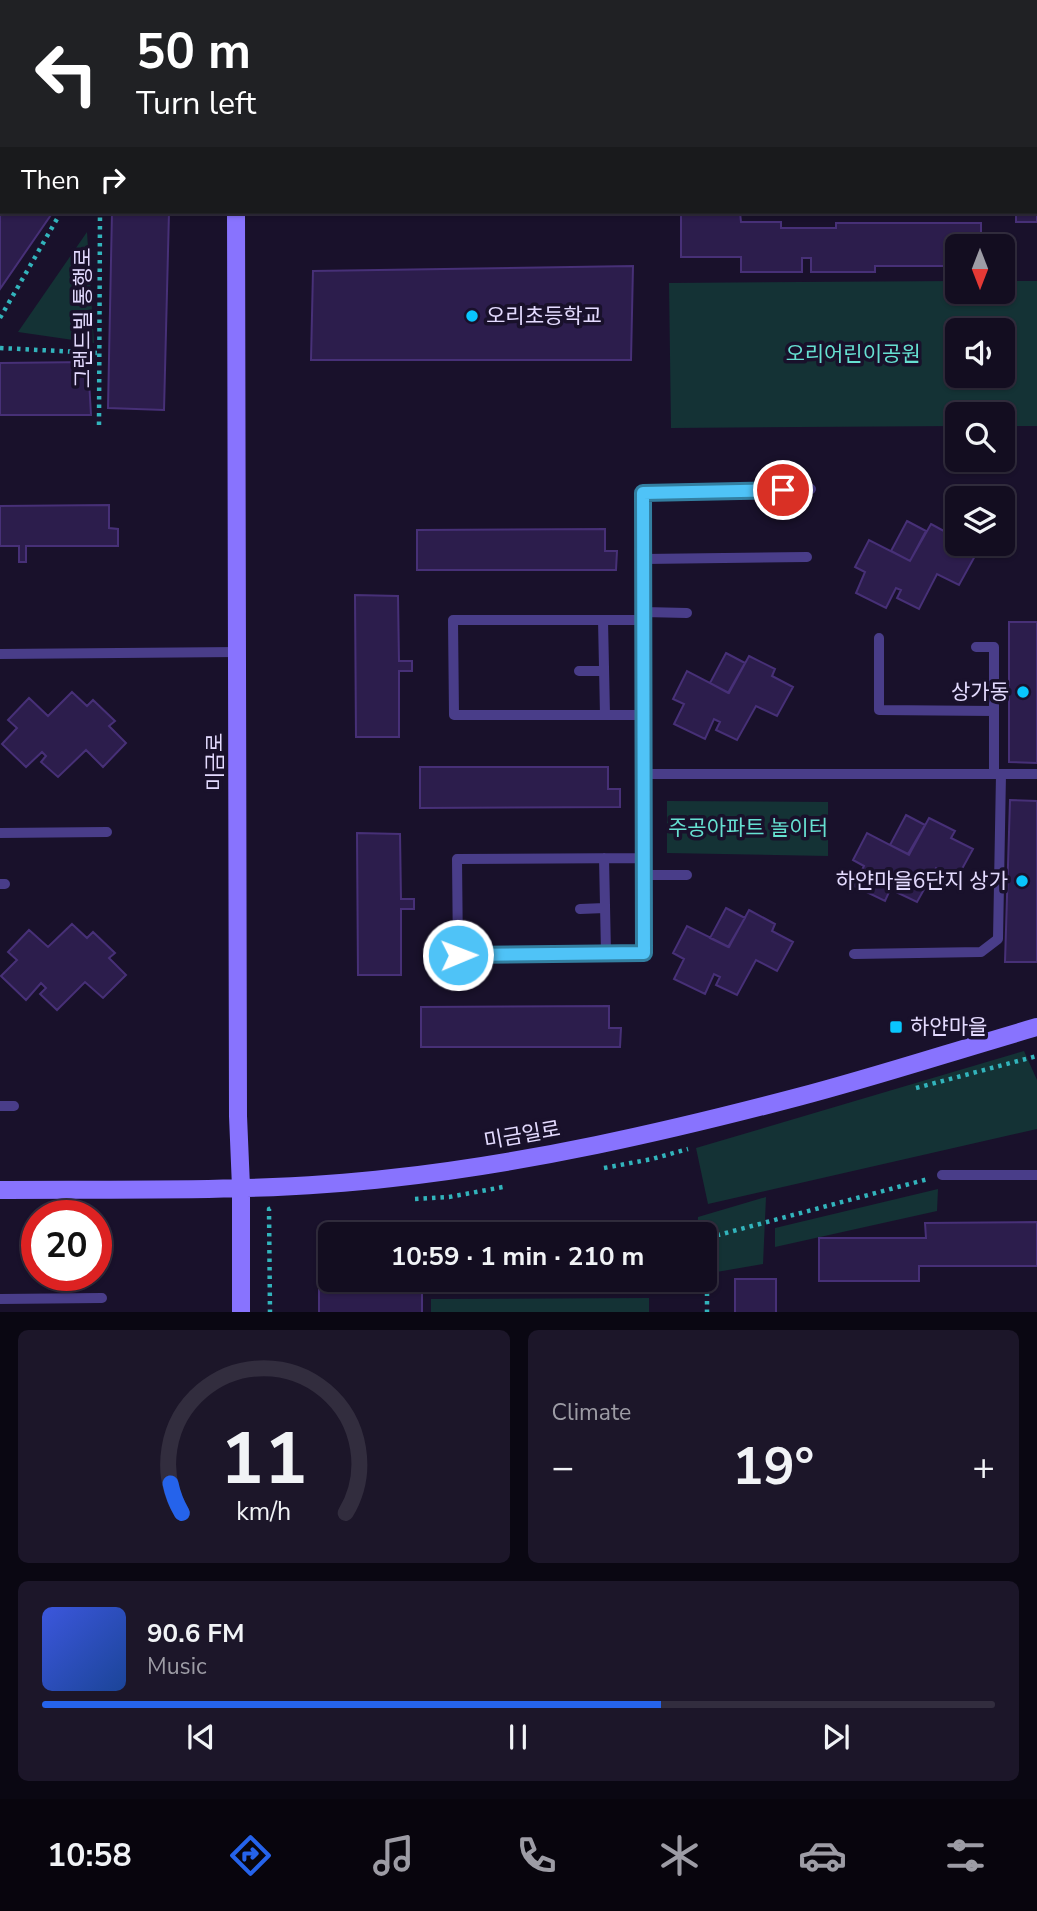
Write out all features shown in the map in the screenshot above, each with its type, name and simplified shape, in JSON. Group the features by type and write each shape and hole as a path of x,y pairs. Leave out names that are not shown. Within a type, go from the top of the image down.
{"main road":[{"name":"미금로","path":"236,214 238,1116 241,1312"},
{"name":"미금일로","path":"0,1190 328,1185 512,1160 643,1136 800,1097 1037,1027"}],"lane":[{"path":"644,858 457,859 458,955 644,953 644,858 644,774 644,715 644,616 644,559 643,493 811,489"},
{"path":"644,559 807,556"},
{"path":"644,715 454,715 453,620 603,620 687,613"},
{"path":"603,620 605,715"},
{"path":"879,638 879,710 994,711"},
{"path":"854,954 981,952 998,939 998,775 994,647 976,647"},
{"path":"0,654 238,652"},
{"path":"579,671 604,671"},
{"path":"644,774 1037,775"},
{"path":"0,833 107,832"},
{"path":"604,858 606,953"},
{"path":"644,875 687,875"},
{"path":"580,909 605,908"},
{"path":"0,1107 14,1107"},
{"path":"942,1175 1037,1175"},
{"path":"0,1299 102,1298"}],"path":[{"path":"1,315 60,214"},
{"name":"그랜드빌 통행로","path":"99,425 100,214"},
{"path":"0,348 99,353"},
{"path":"707,1312 707,1238 942,1175"}],"green space":[{"path":"360,214 455,214 360,215"},
{"path":"87,232 94,343 18,332"},
{"name":"오리어린이공원","path":"945,281 945,304 1015,304 1015,281 1037,281 1037,426 1015,426 1015,402 945,402 945,426 671,428 669,283"},
{"name":"주공아파트 놀이터","path":"667,801 828,802 828,856 667,853"},
{"path":"1024,1051 1037,1080 1037,1129 708,1204 696,1148"},
{"path":"938,1189 937,1211 775,1247 775,1228"},
{"path":"766,1197 763,1264 717,1272 717,1222 698,1222 698,1217"},
{"path":"649,1298 649,1312 431,1312 431,1299"}],"building":[{"path":"0,214 52,214 0,289"},
{"path":"112,214 169,214 164,410 108,408"},
{"path":"681,214 740,214 741,222 781,222 781,228 836,228 836,223 981,223 981,234 945,234 945,266 875,266 875,272 811,272 811,258 802,258 802,272 741,272 741,257 681,257"},
{"path":"1016,214 1037,214 1037,222 1016,222"},
{"name":"오리초등학교","path":"633,266 631,360 311,360 313,271"},
{"path":"88,362 91,415 0,415 0,363"},
{"path":"109,505 109,528 118,529 118,546 26,546 26,562 19,562 19,546 0,546 0,506"},
{"path":"907,521 926,531 910,561 891,551"},
{"path":"931,524 945,532 945,556 975,556 959,585 937,574 919,609 897,598 901,590 896,588 886,608 856,593 865,572 855,567 869,540 910,561"},
{"path":"605,529 605,551 617,551 616,570 417,570 417,530"},
{"path":"355,595 398,596 399,661 412,661 412,671 399,671 399,737 356,737"},
{"name":"상가동","path":"1009,622 1037,622 1037,763 1009,762"},
{"path":"726,653 745,663 728,693 710,683"},
{"path":"749,656 775,669 772,676 793,687 777,716 756,706 737,740 716,730 720,722 714,719 705,739 674,724 684,704 673,699 687,671 729,693"},
{"path":"72,692 87,706 93,700 115,721 109,726 126,743 103,767 86,750 58,777 41,762 46,756 42,752 26,767 2,744 17,728 8,720 29,698 48,716"},
{"path":"420,767 608,767 608,789 620,789 620,807 420,808"},
{"name":"하얀마을6단지 상가","path":"1010,800 1037,801 1037,962 1005,962"},
{"path":"906,815 925,825 908,854 890,845"},
{"path":"929,818 955,831 951,838 973,849 957,878 936,868 917,902 896,892 900,884 894,881 885,901 854,886 864,866 853,860 867,833 909,855"},
{"path":"357,833 400,834 401,899 414,899 414,909 401,909 401,975 358,975"},
{"path":"726,908 745,918 728,947 710,938"},
{"path":"749,910 775,924 772,931 793,942 777,971 756,960 737,995 716,985 720,977 714,974 705,994 674,979 684,959 673,953 687,926 729,947"},
{"path":"72,924 87,938 93,932 115,953 109,958 126,975 103,998 85,982 57,1010 40,994 46,988 41,983 26,1000 1,976 17,960 8,952 29,930 48,947"},
{"path":"609,1006 609,1028 621,1028 620,1047 421,1047 421,1007"},
{"path":"1037,1222 1037,1266 919,1266 919,1281 819,1281 819,1238 926,1238 925,1223"},
{"path":"735,1279 776,1279 776,1312 735,1312"},
{"path":"319,1292 422,1292 422,1312 319,1312"}],"place":[{"name":"오리초등학교","path":"472,316"},
{"name":"상가동","path":"1023,692"},
{"name":"하얀마을6단지 상가","path":"1022,881"},
{"name":"하얀마을","path":"896,1027"}],"route":[{"path":"458,955 644,953 643,493 783,490"}]}
